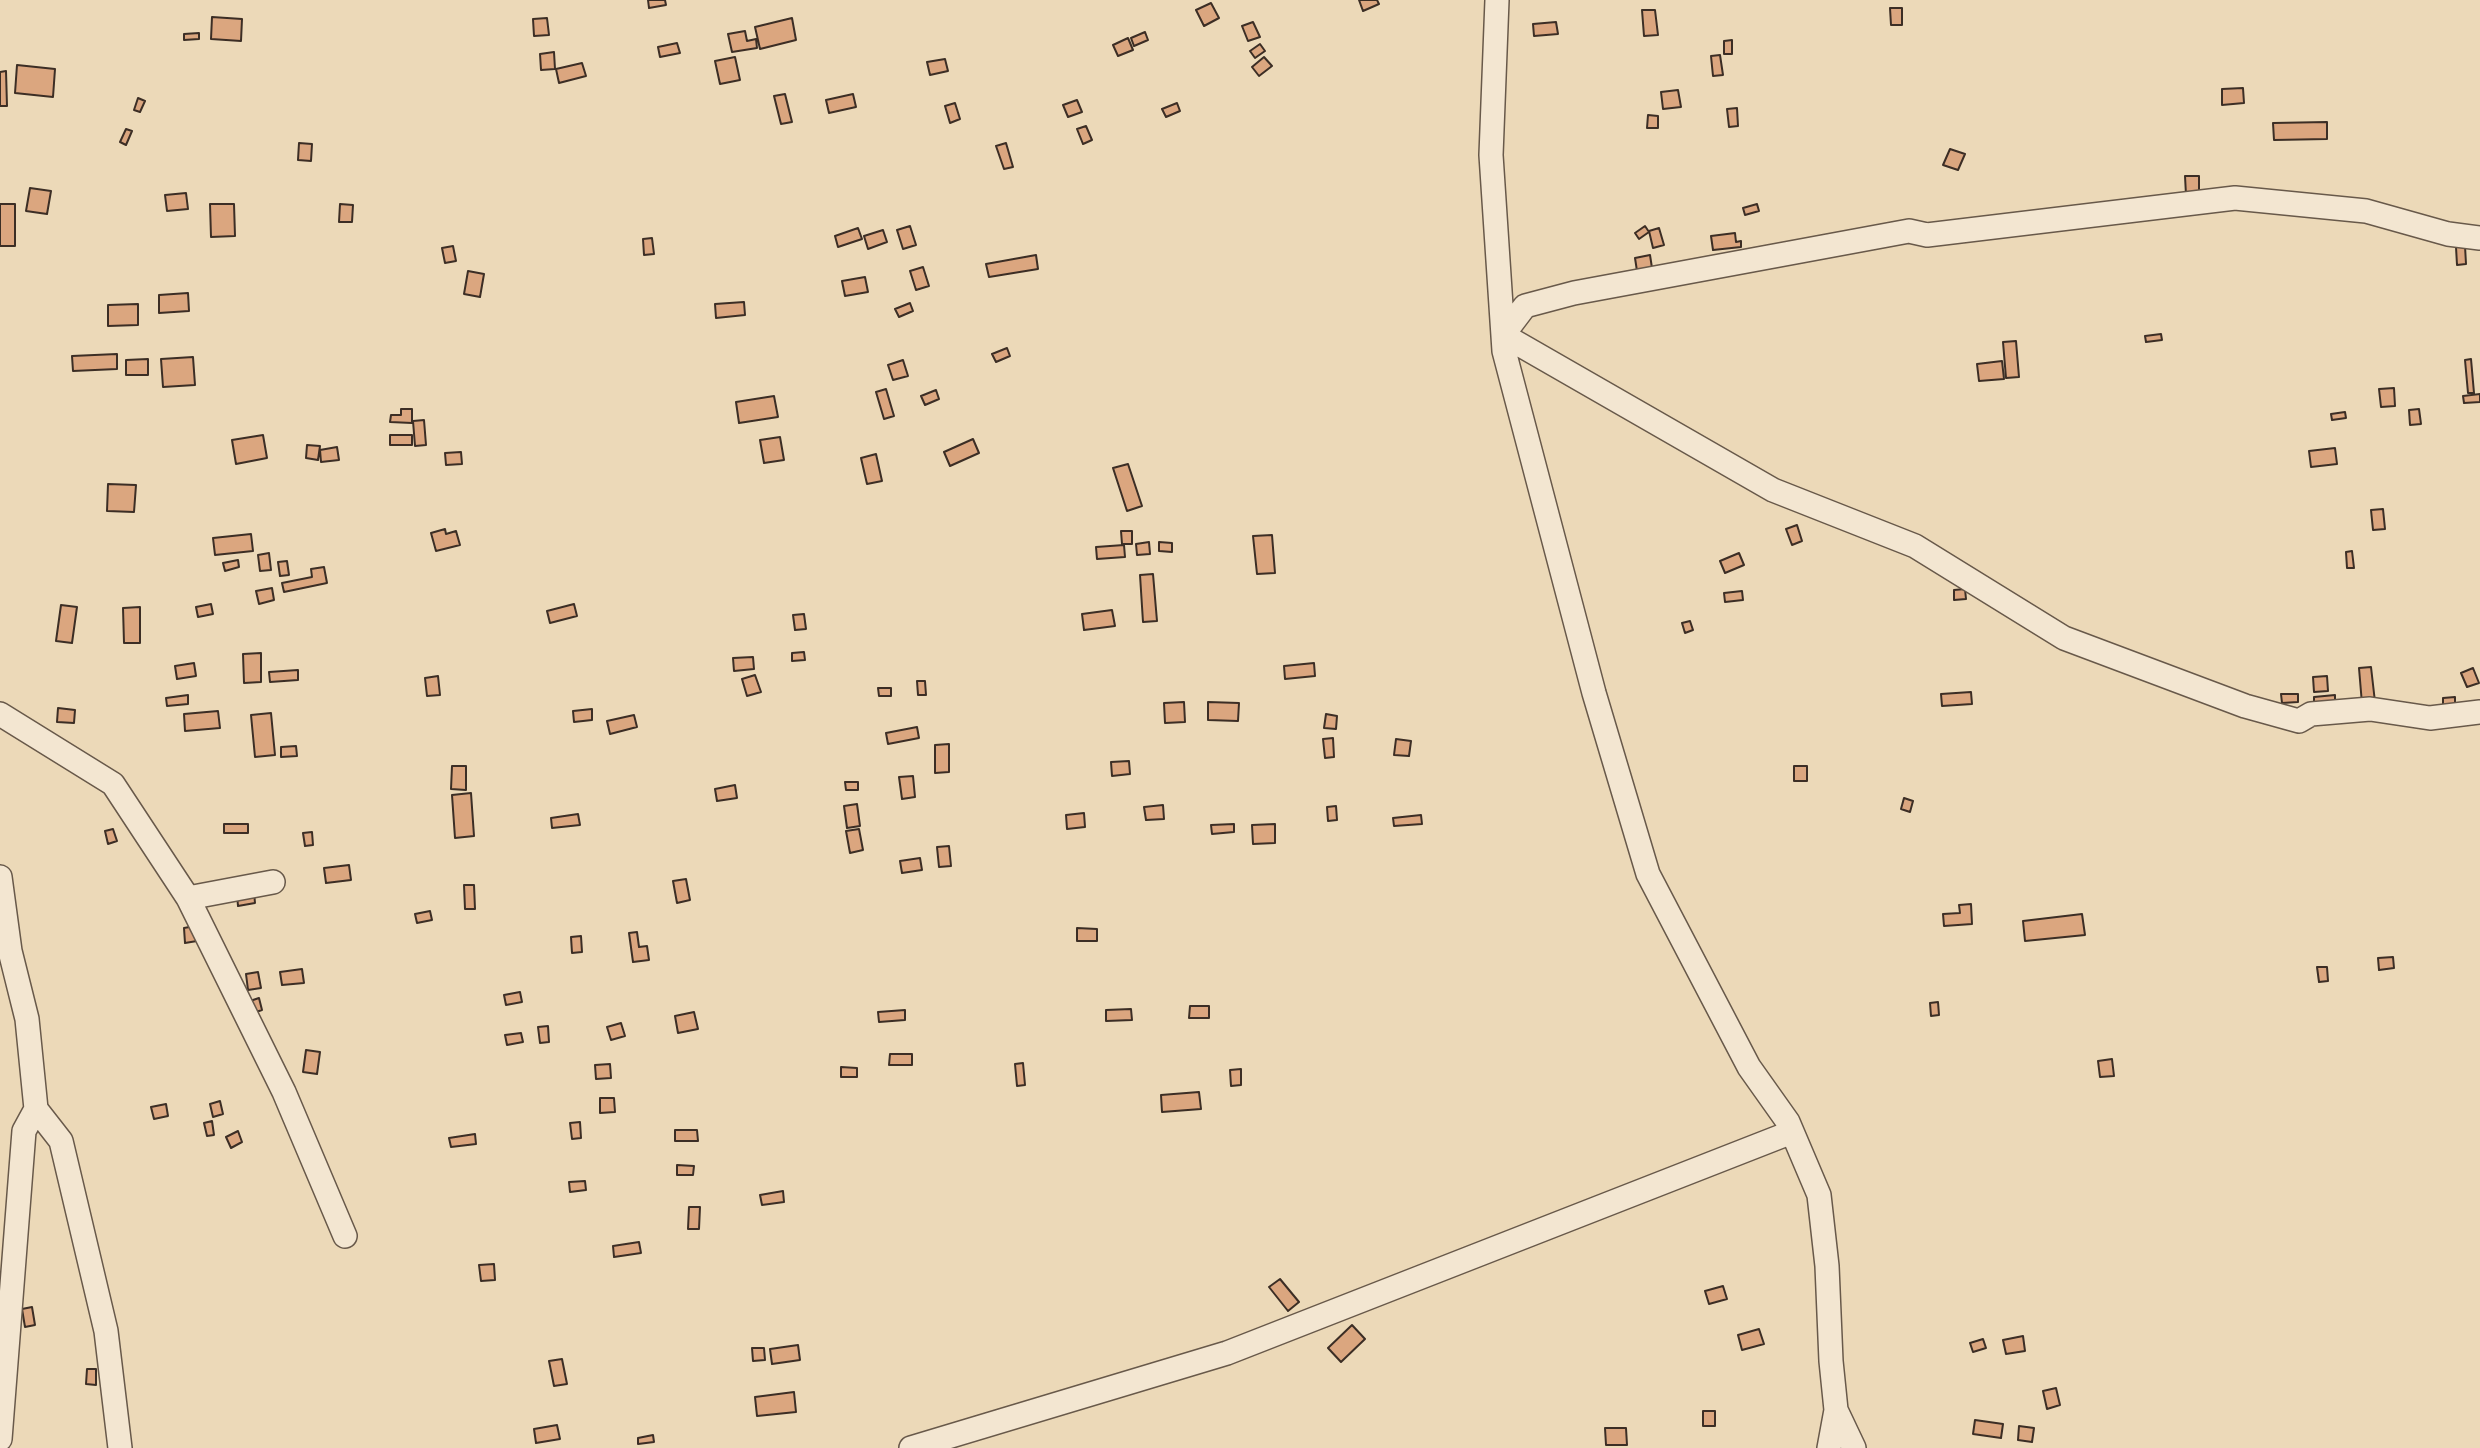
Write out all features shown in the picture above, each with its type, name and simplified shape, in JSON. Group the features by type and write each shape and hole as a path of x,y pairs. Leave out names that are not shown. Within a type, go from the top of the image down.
{"street":[{"path":"1497,0 1491,155 1504,351 1594,693 1648,874 1749,1067 1788,1122 1819,1195 1827,1266 1836,1410 1829,1448"},
{"path":"1503,335 1525,306 1614,286 1909,232 1927,235 2235,198 2366,211 2448,234 2480,238"},
{"path":"1503,335 1773,490 1915,546 2064,638 2245,706 2299,721 2311,714 2370,709 2430,718 2480,712"},
{"path":"0,714 113,784 188,898 284,1093 345,1236"},
{"path":"0,877 10,951 27,1019 36,1109 61,1141 106,1331 120,1448"},
{"path":"188,898 273,882"},
{"path":"0,1439 24,1131 36,1109"},
{"path":"911,1448 1227,1353 1792,1132"},
{"path":"1836,1410 1854,1448"}],"building":[{"path":"648,0 665,0 666,5 649,8"},
{"path":"1359,0 1377,0 1379,4 1363,11"},
{"path":"1211,3 1219,18 1204,26 1196,10"},
{"path":"1890,8 1902,8 1902,25 1891,25"},
{"path":"1642,10 1655,10 1658,35 1644,36"},
{"path":"212,17 242,19 241,41 211,39"},
{"path":"547,18 549,35 534,36 533,19"},
{"path":"792,18 796,40 760,49 755,27"},
{"path":"1253,22 1260,37 1248,41 1242,26"},
{"path":"1556,22 1558,34 1534,36 1533,24"},
{"path":"745,31 747,41 756,39 757,48 732,52 728,34"},
{"path":"1145,32 1148,40 1134,46 1131,38"},
{"path":"199,33 199,39 184,40 184,34"},
{"path":"1128,38 1133,50 1118,56 1113,45"},
{"path":"1732,40 1732,54 1724,54 1724,41"},
{"path":"677,43 680,53 660,57 658,47"},
{"path":"1260,44 1265,51 1255,58 1250,51"},
{"path":"554,52 555,69 541,70 540,54"},
{"path":"1720,55 1723,75 1713,76 1711,56"},
{"path":"735,57 740,80 720,84 715,61"},
{"path":"1264,57 1272,66 1259,76 1252,67"},
{"path":"945,59 948,71 930,75 927,62"},
{"path":"582,63 586,76 559,83 556,69"},
{"path":"17,65 55,69 53,97 15,93"},
{"path":"6,71 7,106 0,106 0,72"},
{"path":"2243,88 2244,103 2222,105 2222,89"},
{"path":"1678,90 1681,107 1663,109 1661,92"},
{"path":"785,94 792,122 781,124 774,96"},
{"path":"853,94 856,107 829,113 826,100"},
{"path":"138,98 145,101 140,112 134,110"},
{"path":"1077,100 1082,112 1068,117 1063,105"},
{"path":"955,103 960,119 950,123 945,106"},
{"path":"1177,103 1180,111 1166,117 1162,109"},
{"path":"1737,108 1738,126 1729,127 1727,109"},
{"path":"1648,115 1658,116 1658,128 1647,128"},
{"path":"2327,122 2327,139 2274,140 2273,123"},
{"path":"1086,126 1092,140 1083,144 1077,129"},
{"path":"126,129 132,131 126,145 120,142"},
{"path":"299,143 312,144 311,161 298,160"},
{"path":"1006,143 1013,167 1004,169 996,146"},
{"path":"1950,149 1965,154 1958,170 1943,165"},
{"path":"2185,176 2199,176 2199,195 2186,195"},
{"path":"30,188 51,191 47,214 26,211"},
{"path":"186,193 188,209 167,211 165,195"},
{"path":"0,204 15,204 15,246 0,246"},
{"path":"210,204 234,204 235,236 211,237"},
{"path":"340,204 353,205 352,222 339,222"},
{"path":"1757,204 1759,211 1745,215 1743,208"},
{"path":"910,226 916,245 903,249 897,230"},
{"path":"1645,226 1649,232 1639,239 1635,233"},
{"path":"858,228 862,239 838,247 835,236"},
{"path":"1659,228 1664,245 1653,248 1649,231"},
{"path":"883,230 887,242 868,249 864,236"},
{"path":"1735,233 1736,242 1741,241 1741,247 1713,250 1711,236"},
{"path":"652,238 654,254 644,255 643,239"},
{"path":"453,246 456,261 445,263 442,248"},
{"path":"2465,246 2466,264 2457,265 2456,247"},
{"path":"1036,255 1038,269 989,277 986,264"},
{"path":"1650,255 1652,268 1637,271 1635,258"},
{"path":"923,267 929,286 916,290 910,271"},
{"path":"468,271 484,274 480,297 464,294"},
{"path":"865,277 868,292 845,296 842,281"},
{"path":"188,293 189,311 159,313 159,295"},
{"path":"744,302 745,315 716,318 715,304"},
{"path":"910,303 913,311 899,317 895,309"},
{"path":"138,304 138,325 108,326 108,305"},
{"path":"2161,334 2162,340 2146,342 2145,336"},
{"path":"2016,341 2019,377 2006,378 2003,342"},
{"path":"1007,348 1010,356 996,362 992,354"},
{"path":"117,354 117,369 73,371 72,356"},
{"path":"193,357 195,385 163,387 161,359"},
{"path":"148,359 148,375 126,375 126,360"},
{"path":"2471,359 2474,393 2468,393 2465,360"},
{"path":"903,360 908,376 893,380 888,365"},
{"path":"2002,361 2004,379 1979,381 1977,364"},
{"path":"2394,388 2395,406 2381,407 2379,389"},
{"path":"886,389 894,416 884,419 876,392"},
{"path":"936,390 939,399 925,405 921,396"},
{"path":"2480,394 2480,402 2464,403 2463,396"},
{"path":"774,396 778,417 739,423 736,402"},
{"path":"401,409 412,409 412,423 390,422 391,415 401,415"},
{"path":"2419,409 2421,424 2410,425 2409,410"},
{"path":"2345,412 2346,418 2332,420 2331,414"},
{"path":"424,420 426,445 415,446 413,421"},
{"path":"263,435 267,458 236,464 232,440"},
{"path":"390,435 412,435 412,445 390,445"},
{"path":"780,437 784,460 764,463 760,440"},
{"path":"973,439 979,453 950,466 944,452"},
{"path":"307,445 320,446 318,460 306,458"},
{"path":"337,447 339,460 321,462 320,450"},
{"path":"2335,448 2337,464 2311,467 2309,451"},
{"path":"461,452 462,464 446,465 445,453"},
{"path":"876,454 882,481 867,484 861,458"},
{"path":"1128,464 1142,506 1127,511 1113,468"},
{"path":"108,484 136,485 134,512 107,511"},
{"path":"2383,509 2385,529 2373,530 2371,510"},
{"path":"1797,525 1802,541 1792,545 1786,529"},
{"path":"445,529 446,534 456,531 460,545 436,551 431,533"},
{"path":"1121,531 1132,531 1132,544 1122,544"},
{"path":"251,534 253,551 215,555 213,538"},
{"path":"1272,535 1275,573 1257,574 1253,536"},
{"path":"1149,542 1150,554 1137,555 1136,544"},
{"path":"1159,542 1172,543 1172,552 1159,551"},
{"path":"1124,545 1125,557 1097,559 1096,547"},
{"path":"2352,551 2354,568 2347,568 2346,552"},
{"path":"269,553 271,570 260,571 258,555"},
{"path":"1739,553 1744,565 1725,573 1720,561"},
{"path":"238,560 239,567 225,571 223,563"},
{"path":"287,561 289,575 280,576 278,562"},
{"path":"324,567 327,583 284,592 282,583 312,577 311,569"},
{"path":"1153,574 1157,621 1143,622 1140,575"},
{"path":"272,588 274,600 259,604 256,591"},
{"path":"1965,589 1966,599 1954,600 1954,590"},
{"path":"1742,591 1743,600 1725,602 1724,593"},
{"path":"211,604 213,614 198,617 196,607"},
{"path":"574,604 577,616 550,623 547,611"},
{"path":"61,605 77,607 72,643 56,641"},
{"path":"140,607 140,643 124,643 123,608"},
{"path":"1112,610 1115,626 1084,630 1082,614"},
{"path":"804,614 806,629 795,630 793,615"},
{"path":"1690,621 1693,630 1685,633 1682,623"},
{"path":"804,652 805,660 792,661 792,653"},
{"path":"261,653 261,682 244,683 243,654"},
{"path":"753,657 754,669 734,671 733,658"},
{"path":"194,663 196,676 177,679 175,666"},
{"path":"1314,663 1315,676 1285,679 1284,666"},
{"path":"2371,667 2375,702 2362,704 2359,668"},
{"path":"2473,668 2479,683 2467,687 2461,673"},
{"path":"298,670 298,680 270,682 269,672"},
{"path":"755,675 761,692 747,696 742,679"},
{"path":"438,676 440,695 427,696 425,678"},
{"path":"2327,676 2328,691 2314,692 2313,677"},
{"path":"917,681 925,681 926,695 918,695"},
{"path":"878,688 891,688 891,696 879,696"},
{"path":"1971,692 1972,704 1942,706 1941,694"},
{"path":"2281,694 2298,694 2298,702 2282,703"},
{"path":"188,695 188,704 167,706 166,698"},
{"path":"2335,695 2335,705 2314,706 2314,697"},
{"path":"2455,697 2455,706 2443,707 2443,698"},
{"path":"1184,702 1185,722 1165,723 1164,703"},
{"path":"1208,702 1239,703 1238,721 1208,720"},
{"path":"58,708 75,710 74,723 57,722"},
{"path":"592,709 592,720 574,722 573,711"},
{"path":"218,711 220,728 185,731 184,714"},
{"path":"271,713 275,755 255,757 251,715"},
{"path":"1326,714 1337,716 1336,729 1324,728"},
{"path":"634,715 637,727 610,734 607,721"},
{"path":"917,727 919,738 888,744 886,733"},
{"path":"1333,738 1334,757 1325,758 1323,739"},
{"path":"1396,739 1411,741 1409,756 1394,755"},
{"path":"949,744 949,772 935,773 935,745"},
{"path":"296,746 297,756 281,757 281,747"},
{"path":"1129,761 1130,774 1112,776 1111,762"},
{"path":"452,766 466,766 466,790 451,789"},
{"path":"1794,766 1807,766 1807,781 1794,781"},
{"path":"913,776 915,797 902,799 899,777"},
{"path":"845,782 858,782 858,790 846,790"},
{"path":"735,785 737,798 717,801 715,789"},
{"path":"471,793 474,836 455,838 452,795"},
{"path":"1904,798 1913,801 1910,812 1901,809"},
{"path":"857,804 860,826 847,828 844,806"},
{"path":"1163,805 1164,819 1146,820 1144,807"},
{"path":"1336,806 1337,820 1328,821 1327,807"},
{"path":"1084,813 1085,827 1067,829 1066,815"},
{"path":"578,814 580,825 552,828 551,818"},
{"path":"1421,815 1422,824 1394,826 1393,818"},
{"path":"224,824 248,824 248,833 224,833"},
{"path":"1234,824 1234,832 1212,834 1211,825"},
{"path":"1275,824 1275,843 1253,844 1252,825"},
{"path":"113,829 117,841 108,844 105,831"},
{"path":"859,829 863,850 850,853 846,831"},
{"path":"312,832 313,845 305,846 303,833"},
{"path":"949,846 951,866 939,867 937,847"},
{"path":"920,858 922,870 902,873 900,861"},
{"path":"349,865 351,880 326,883 324,868"},
{"path":"686,879 690,900 677,903 673,881"},
{"path":"464,885 474,885 475,909 465,909"},
{"path":"254,892 255,903 238,906 237,895"},
{"path":"1971,904 1972,924 1944,926 1943,914 1960,913 1959,905"},
{"path":"430,911 432,920 417,923 415,914"},
{"path":"2082,914 2085,935 2025,941 2023,921"},
{"path":"195,926 197,941 185,943 184,928"},
{"path":"1077,928 1097,929 1097,941 1077,941"},
{"path":"637,932 639,947 647,946 649,960 633,962 629,933"},
{"path":"581,936 582,952 572,953 571,937"},
{"path":"2393,957 2394,968 2379,970 2378,958"},
{"path":"2317,967 2327,967 2328,981 2319,982"},
{"path":"302,969 304,983 282,985 280,972"},
{"path":"258,972 261,988 248,990 246,974"},
{"path":"520,992 522,1002 506,1005 504,995"},
{"path":"259,998 262,1010 253,1013 250,1001"},
{"path":"1938,1002 1939,1015 1931,1016 1930,1003"},
{"path":"1190,1006 1209,1006 1209,1018 1189,1018"},
{"path":"1131,1009 1132,1020 1106,1021 1106,1010"},
{"path":"905,1010 905,1020 879,1022 878,1012"},
{"path":"694,1012 698,1029 678,1033 675,1016"},
{"path":"621,1023 625,1036 611,1040 607,1027"},
{"path":"548,1026 549,1042 540,1043 538,1027"},
{"path":"521,1033 523,1042 507,1045 505,1035"},
{"path":"306,1050 320,1052 317,1074 303,1072"},
{"path":"890,1054 912,1054 912,1065 889,1065"},
{"path":"2112,1059 2114,1076 2100,1077 2098,1061"},
{"path":"1023,1063 1025,1085 1017,1086 1015,1064"},
{"path":"610,1064 611,1078 596,1079 595,1065"},
{"path":"841,1067 857,1068 857,1077 841,1077"},
{"path":"1241,1069 1241,1085 1231,1086 1230,1070"},
{"path":"1199,1092 1201,1109 1162,1112 1161,1095"},
{"path":"600,1098 614,1098 615,1112 600,1113"},
{"path":"220,1101 223,1114 213,1117 210,1104"},
{"path":"166,1104 168,1116 154,1119 151,1107"},
{"path":"212,1121 214,1135 207,1136 204,1123"},
{"path":"580,1122 581,1138 572,1139 570,1123"},
{"path":"675,1130 697,1130 698,1141 675,1141"},
{"path":"238,1131 242,1142 231,1148 226,1137"},
{"path":"475,1134 476,1144 451,1147 449,1138"},
{"path":"677,1165 694,1166 693,1175 677,1175"},
{"path":"585,1181 586,1190 570,1192 569,1182"},
{"path":"783,1191 784,1202 762,1205 760,1195"},
{"path":"689,1207 700,1207 699,1229 688,1229"},
{"path":"639,1242 641,1253 614,1257 613,1246"},
{"path":"494,1264 495,1280 481,1281 479,1265"},
{"path":"1280,1279 1299,1302 1288,1311 1269,1287"},
{"path":"1723,1286 1727,1299 1709,1304 1705,1291"},
{"path":"32,1307 35,1325 25,1327 22,1309"},
{"path":"1352,1325 1365,1339 1341,1362 1328,1348"},
{"path":"1759,1329 1764,1344 1742,1350 1738,1335"},
{"path":"2023,1336 2025,1351 2006,1354 2003,1340"},
{"path":"1983,1339 1986,1348 1973,1352 1970,1343"},
{"path":"798,1345 800,1360 772,1364 770,1349"},
{"path":"752,1348 764,1348 765,1360 753,1361"},
{"path":"562,1359 567,1384 554,1386 549,1361"},
{"path":"87,1369 96,1369 96,1385 86,1384"},
{"path":"2056,1388 2060,1405 2047,1409 2043,1391"},
{"path":"794,1392 796,1412 757,1416 755,1397"},
{"path":"1703,1411 1715,1411 1715,1426 1703,1426"},
{"path":"1975,1420 2003,1424 2001,1438 1973,1434"},
{"path":"557,1425 560,1439 536,1443 534,1429"},
{"path":"2019,1426 2034,1428 2032,1442 2018,1440"},
{"path":"1605,1428 1626,1428 1627,1445 1606,1445"},
{"path":"653,1435 654,1442 638,1444 638,1438"}]}
